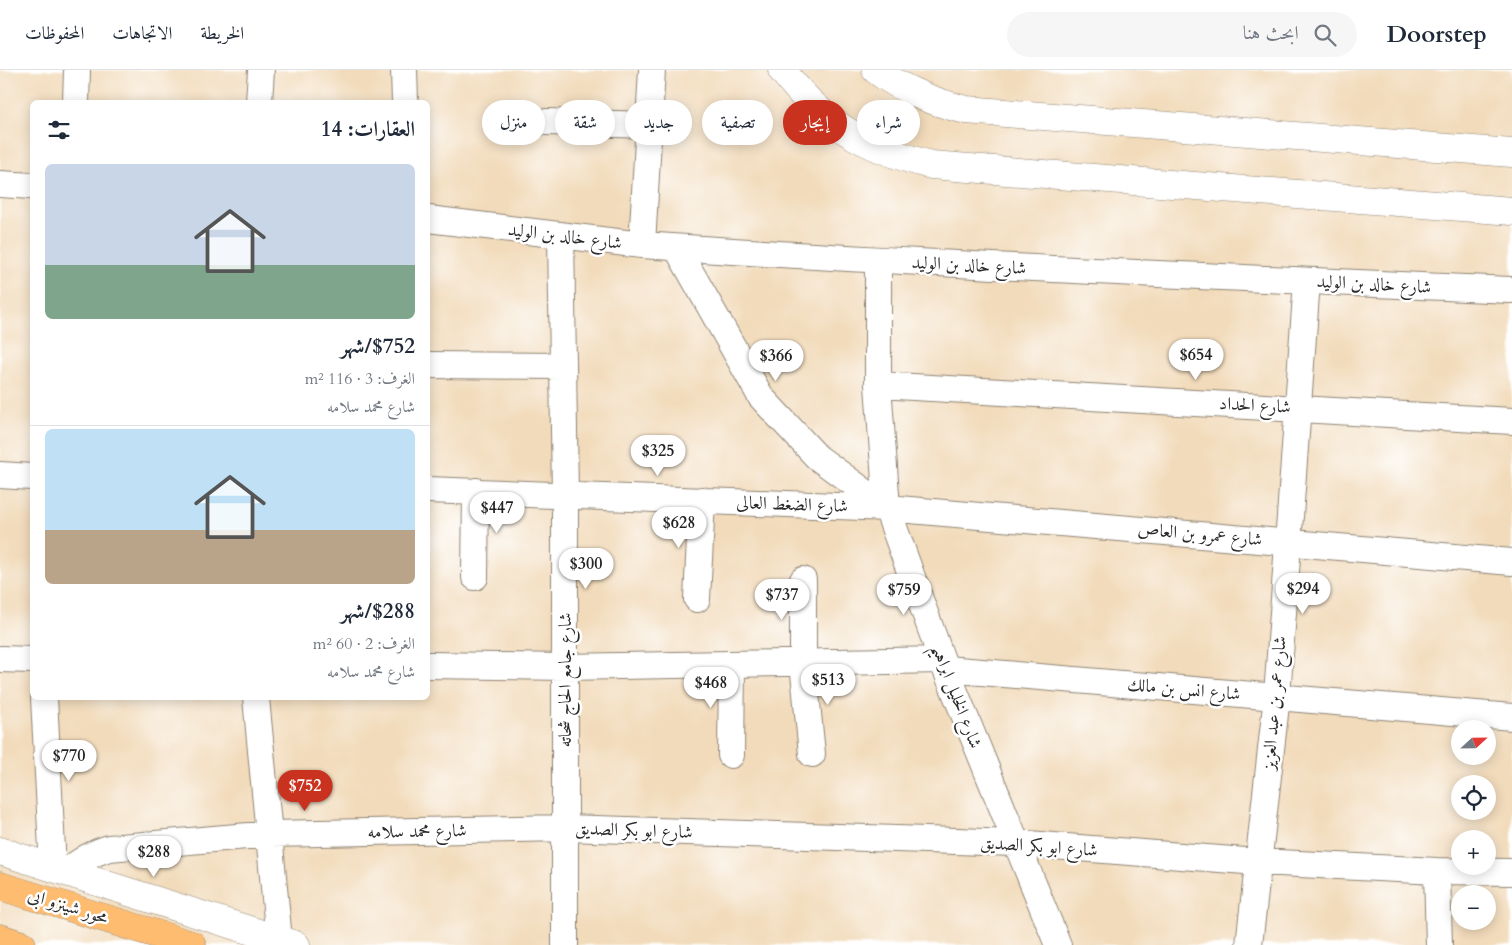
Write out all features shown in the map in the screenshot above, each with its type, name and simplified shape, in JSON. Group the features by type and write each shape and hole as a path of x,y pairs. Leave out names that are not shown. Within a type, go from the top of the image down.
{"main road":[{"name":"محور شينزو ابى","path":"0,886 192,945"},
{"path":"0,938 22,945"}],"street":[{"path":"76,100 77,70"},
{"path":"259,100 261,70"},
{"path":"404,70 405,100"},
{"path":"650,100 652,70"},
{"path":"782,70 797,90 844,131 878,149 931,165 1512,211"},
{"path":"876,70 913,93 939,104 966,110 1512,153"},
{"path":"546,122 625,124"},
{"path":"642,245 648,145"},
{"path":"0,184 30,186"},
{"name":"شارع خالد بن الوليد","path":"430,219 677,248 878,261 1512,290"},
{"name":"شارع جامع الحاج شحاته","path":"561,235 565,494 565,945"},
{"path":"677,248 761,396 817,457 887,508"},
{"name":"شارع الخليل ابراهيم","path":"878,261 878,385 887,508 944,665 1058,945"},
{"name":"شارع عمر بن عبد العزيز","path":"1257,944 1258,862 1276,696 1307,281"},
{"path":"430,365 563,366"},
{"name":"شارع الحداد","path":"878,385 1512,421"},
{"path":"0,475 30,477"},
{"name":"شارع الضغط العالى","path":"430,490 887,508"},
{"path":"475,577 476,491"},
{"path":"697,599 702,500"},
{"name":"شارع عمرو بن العاص","path":"887,508 1512,562"},
{"path":"803,580 802,663 812,754"},
{"path":"0,659 30,660"},
{"name":"شارع انس بن مالك","path":"430,665 565,667 802,663 944,665 1512,717"},
{"path":"731,756 732,664"},
{"path":"44,700 60,870"},
{"path":"3,853 288,942 270,834 256,700"},
{"name":"شارع ابو بكر الصديق","path":"566,828 1015,843 1258,862 1437,871 1512,872"},
{"name":"شارع محمد سلامه","path":"60,870 94,853 109,848 270,834 566,828"},
{"path":"1437,871 1439,945"}]}
